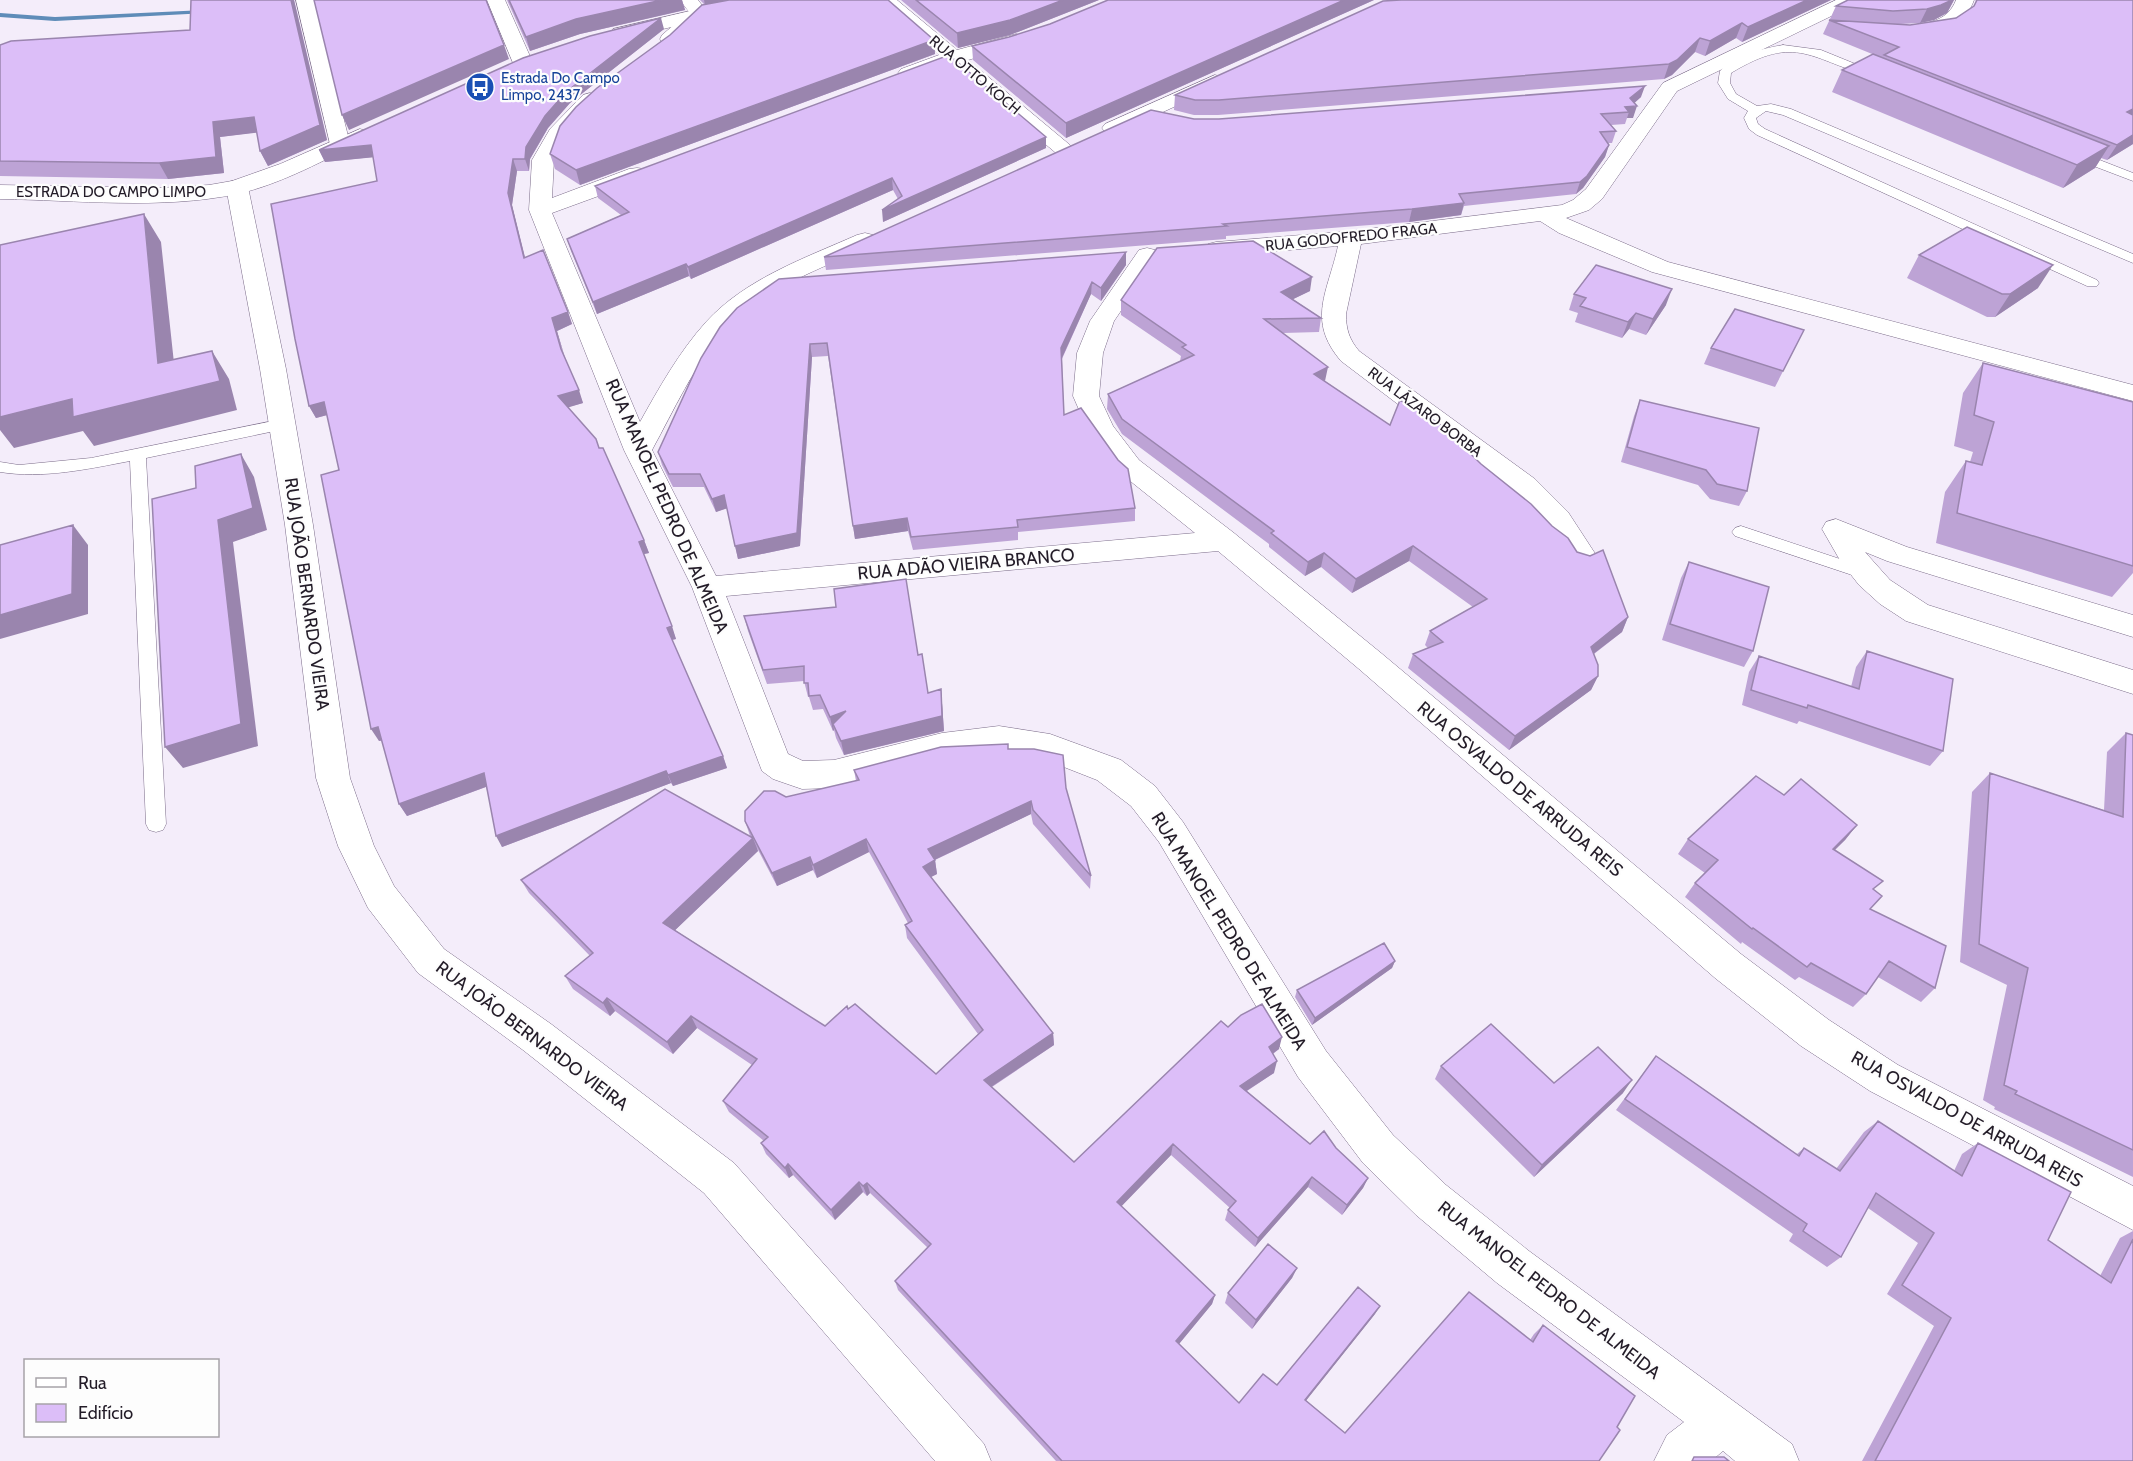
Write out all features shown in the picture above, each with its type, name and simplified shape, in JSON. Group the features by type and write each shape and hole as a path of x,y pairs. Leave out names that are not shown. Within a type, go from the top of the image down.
{"street":[{"path":"495,0 514,66 544,55"},
{"path":"599,38 694,6 764,0"},
{"name":"RUA OTTO KOCH","path":"886,0 1063,149"},
{"name":"RUA GODOFREDO FRAGA","path":"1192,251 1351,238 1567,211 1581,205 1594,195 1670,87 1690,74 1801,25 1850,0"},
{"path":"1896,31 1917,31 1953,22 1962,12 1965,0"},
{"path":"306,1 340,144"},
{"path":"645,56 682,29 694,6"},
{"path":"1801,25 1832,28"},
{"path":"886,81 953,56 975,53 1030,34"},
{"path":"1041,159 1231,74"},
{"name":"RUA MANOEL PEDRO DE ALMEIDA","path":"618,77 578,109 557,133 543,160 540,210 638,450 707,587 774,762 802,775 834,774 942,746 999,740 1050,747 1109,770 1143,796 1171,832 1312,1064 1378,1149 1431,1200 1513,1267 1775,1461"},
{"path":"1647,89 1670,87"},
{"path":"1147,112 1182,121"},
{"name":"ESTRADA DO CAMPO LIMPO","path":"0,192 159,195 209,192 237,187 288,169 379,126"},
{"path":"540,210 651,168"},
{"name":"RUA JOÃO BERNARDO VIEIRA","path":"237,187 300,525 333,778 356,846 381,897 431,961 537,1037 719,1178 967,1461"},
{"path":"1546,215 1567,228 1659,267 2133,393"},
{"path":"638,450 683,372 703,342 727,314 772,283 880,233"},
{"name":"RUA LÁZARO BORBA","path":"1351,238 1335,311 1336,336 1340,343 1350,356 1525,486 1558,519 1583,558"},
{"name":"RUA OSVALDO DE ARRUDA REIS","path":"1147,255 1102,321 1095,336 1090,353 1086,396 1100,428 1129,466 1224,540 1728,966 1815,1033 1884,1078 2133,1209"},
{"path":"772,283 830,278"},
{"path":"2133,626 1897,554 1836,529 1850,556 1864,573 1898,603 1917,613 2133,682"},
{"name":"RUA ADÃO VIEIRA BRANCO","path":"707,587 1224,540"},
{"path":"1678,1461 1684,1452 1722,1422"}],"lane":[{"path":"1881,77 1811,50 1787,46 1775,47 1726,71 1724,83 1732,96 1755,110 1768,107 1787,111 2133,259"},
{"path":"1755,110 1750,118 1753,126 1761,132 2092,283"},
{"path":"2056,147 2133,177"},
{"path":"0,467 25,471 65,467 283,424"},
{"path":"138,453 156,824"},
{"path":"1741,532 1864,573"}],"building":[{"path":"191,0 291,0 320,125 260,151 254,117 213,122 216,157 159,163 0,161 0,45 11,41 190,30"},
{"path":"314,0 486,0 504,45 342,115"},
{"path":"509,0 662,0 576,19 526,37"},
{"path":"729,0 888,0 934,40 576,170 550,154 560,126 597,88 670,35 702,5"},
{"path":"916,0 1063,0 1010,20 957,33"},
{"path":"1108,0 1344,0 1066,123 972,46 1050,24"},
{"path":"1807,0 1748,27 1742,23 1710,41 1700,38 1677,60 1669,64 1219,100 1195,100 1175,95 1383,1"},
{"path":"1848,0 1952,0 1927,9 1893,11 1836,6"},
{"path":"1977,0 2133,0 2133,109 2127,112 2133,115 2133,135 2117,145 1884,55 1899,47 1829,20 1910,25 1956,18 1974,6"},
{"path":"661,18 566,92 545,116 526,147 525,159 513,159 508,193 524,258 543,250 568,312 552,318 561,349 579,390 558,396 596,439 599,448 603,448 644,540 639,542 672,626 667,628 723,756 668,775 666,771 496,836 484,773 399,804 378,727 371,729 321,475 339,470 324,402 309,406 271,204 377,181 371,145 319,150 523,58 590,36"},
{"path":"1873,54 2109,146 2077,165 1842,70"},
{"path":"949,55 1046,137 882,210 902,196 892,178 688,267 686,264 593,302 567,239 629,212 595,186"},
{"path":"1645,86 1630,98 1637,106 1625,107 1629,112 1601,114 1616,131 1600,132 1609,145 1587,176 1580,182 1459,194 1464,203 1412,209 1223,224 1227,226 824,257 1151,110 1194,119 1219,119"},
{"path":"144,214 158,363 212,351 220,381 73,417 72,399 0,417 0,245"},
{"path":"1967,227 2053,265 2010,294 2002,294 1919,255"},
{"path":"1253,241 1312,277 1281,292 1321,318 1264,319 1328,367 1314,374 1390,425 1400,400 1440,424 1481,464 1531,504 1552,526 1568,538 1577,552 1590,556 1603,550 1628,617 1591,647 1598,665 1598,676 1515,736 1413,654 1443,642 1430,631 1487,599 1413,546 1356,579 1324,553 1308,562 1271,533 1274,531 1122,419 1108,394 1194,355 1182,347 1186,345 1121,300 1157,248"},
{"path":"1126,252 1101,288 1092,282 1061,348 1064,415 1081,408 1118,460 1128,469 1135,508 1017,520 1018,527 911,537 907,518 853,526 827,343 810,344 797,533 735,546 724,495 712,499 700,474 669,474 658,452 701,358 720,327 737,308 779,279"},
{"path":"1596,265 1672,289 1653,319 1636,313 1628,322 1580,306 1586,298 1574,294"},
{"path":"1735,309 1804,330 1783,371 1711,348"},
{"path":"1983,363 2133,402 2133,566 1957,513 1966,461 1982,465 1994,422 1974,415"},
{"path":"1640,400 1759,428 1747,491 1717,484 1706,470 1627,447"},
{"path":"241,454 253,508 218,520 241,724 165,747 152,499 196,488 195,466"},
{"path":"73,525 72,594 0,615 0,545"},
{"path":"1689,562 1769,587 1753,651 1670,624"},
{"path":"906,579 918,655 922,654 928,693 941,689 942,716 841,741 833,724 846,711 830,717 820,695 809,696 808,683 804,683 804,666 763,670 744,616 836,607 834,589"},
{"path":"1867,651 1953,679 1943,751 1808,705 1807,708 1751,690 1759,656 1859,689"},
{"path":"2126,733 2133,735 2133,1150 2015,1094 2017,1091 2004,1085 2028,968 1979,944 1990,773 2123,817"},
{"path":"1008,744 1008,749 1034,749 1063,755 1066,788 1091,876 1033,810 1031,801 928,849 935,860 923,867 1053,1033 984,1080 1074,1162 1221,1021 1228,1027 1241,1015 1262,1004 1282,1037 1269,1047 1277,1061 1240,1086 1310,1144 1324,1131 1336,1148 1368,1178 1347,1205 1312,1177 1258,1238 1228,1210 1236,1201 1173,1144 1117,1202 1215,1295 1176,1341 1239,1403 1263,1374 1277,1385 1358,1287 1380,1306 1305,1400 1345,1433 1469,1292 1533,1342 1543,1325 1635,1396 1617,1427 1620,1430 1599,1461 1062,1461 895,1281 931,1244 867,1183 863,1186 859,1182 831,1210 788,1164 785,1168 761,1143 768,1137 723,1101 757,1059 691,1016 667,1042 607,998 603,1003 565,976 593,953 521,880 665,789 753,838 663,923 825,1026 847,1006 848,1009 855,1004 936,1074 983,1030 905,925 912,921 866,839 813,865 810,857 772,873 745,821 745,811 764,791 775,791 786,797 859,780 854,770 941,747"},
{"path":"1756,776 1784,795 1801,779 1857,825 1833,849 1883,881 1873,889 1882,896 1870,909 1946,946 1935,988 1889,961 1866,994 1811,963 1807,967 1752,929 1695,883 1718,860 1688,839"},
{"path":"1384,943 1395,961 1315,1018 1297,990"},
{"path":"1491,1024 1554,1083 1598,1047 1632,1080 1542,1165 1441,1066"},
{"path":"1656,1056 1799,1156 1804,1148 1840,1171 1878,1121 1962,1176 1978,1143 2071,1192 2048,1240 2111,1283 2133,1239 2133,1461 1875,1461 1951,1318 1902,1285 1934,1233 1876,1193 1841,1257 1803,1231 1807,1224 1625,1099"},
{"path":"1268,1244 1297,1268 1256,1320 1228,1293"},
{"path":"1694,1457 1724,1457 1729,1461 1692,1461"}],"waterway":[{"path":"0,15 55,19 205,12"}],"place":[{"name":"Estrada Do Campo Limpo, 2437","path":"480,87"}]}
